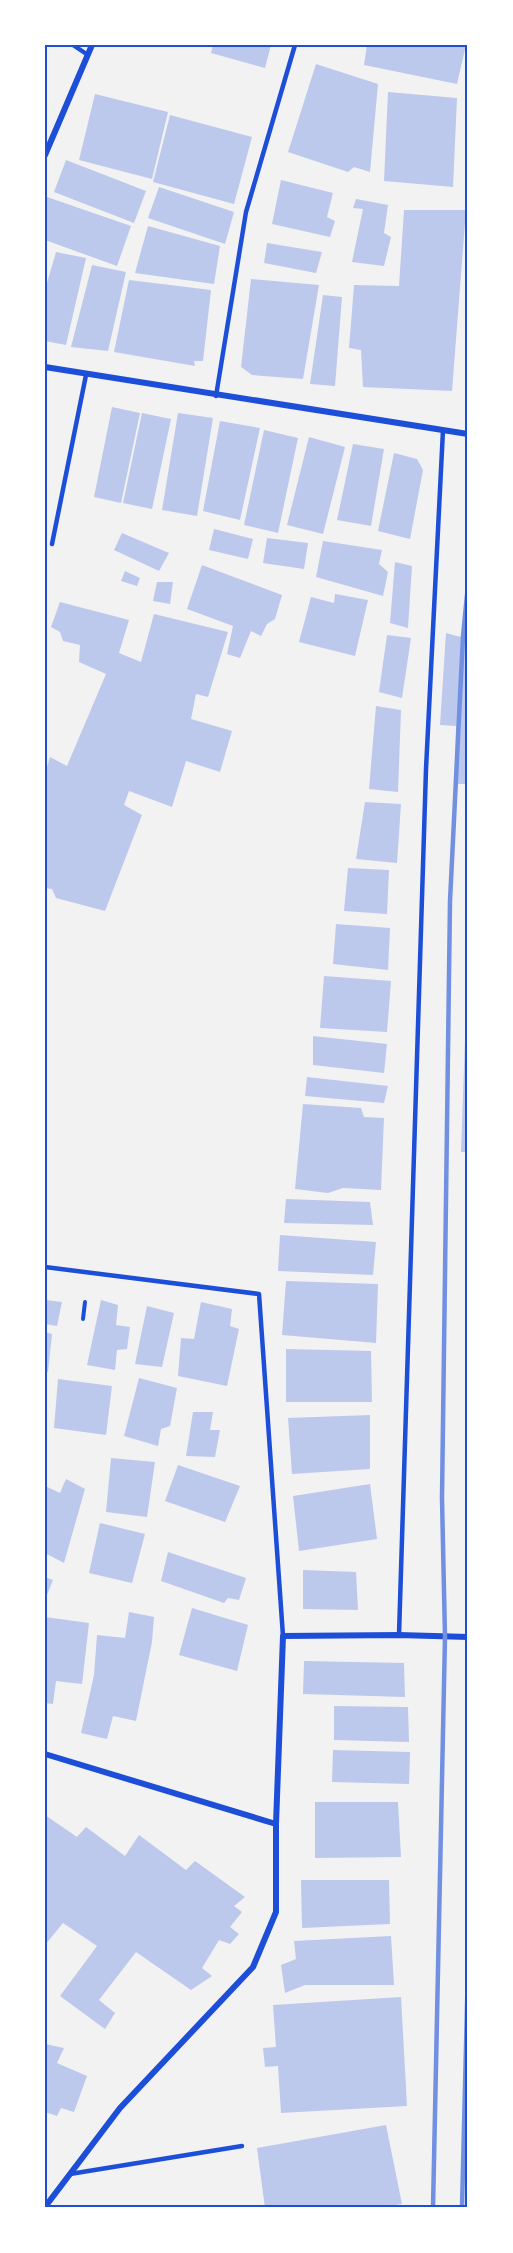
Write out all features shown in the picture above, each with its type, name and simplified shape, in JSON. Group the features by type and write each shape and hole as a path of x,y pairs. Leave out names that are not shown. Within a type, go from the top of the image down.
{"street":[{"path":"45,155 92,45"},
{"path":"45,367 216,396 468,434"},
{"path":"45,2207 120,2108 253,1968 276,1912 276,1824 284,1636 468,1637"},
{"path":"45,1754 276,1824"}],"lane":[{"path":"73,45 88,55"},
{"path":"216,396 246,212 295,45"},
{"path":"51,544 86,375"},
{"path":"399,1635 426,781 443,429"},
{"path":"45,1267 259,1294 284,1636"},
{"path":"70,2174 242,2146"}],"building":[{"path":"213,45 271,45 265,68 211,53"},
{"path":"367,45 466,45 457,84 364,65"},
{"path":"316,64 378,84 370,172 354,167 348,172 288,152"},
{"path":"388,92 457,98 453,187 384,181"},
{"path":"95,94 168,112 152,179 79,160"},
{"path":"170,115 252,137 234,204 153,182"},
{"path":"66,160 146,191 134,223 54,192"},
{"path":"281,180 333,193 327,217 335,221 330,237 272,224"},
{"path":"159,187 234,212 225,244 148,218"},
{"path":"47,197 131,226 117,266 45,240"},
{"path":"356,199 388,205 384,233 391,237 384,266 352,262 363,209 353,208"},
{"path":"404,210 466,210 452,391 363,387 361,350 349,348 354,285 399,286"},
{"path":"148,226 220,246 214,284 135,273"},
{"path":"267,243 322,252 316,273 264,263"},
{"path":"56,252 86,258 66,345 45,341 45,290"},
{"path":"92,265 126,272 108,351 71,347"},
{"path":"251,279 319,285 303,379 252,375 241,367"},
{"path":"129,280 211,290 203,361 194,361 195,366 114,352"},
{"path":"323,295 342,297 335,386 310,384"},
{"path":"112,407 140,413 121,503 94,497"},
{"path":"142,413 171,419 152,509 123,503"},
{"path":"178,413 213,418 197,516 162,510"},
{"path":"220,421 260,428 240,520 203,511"},
{"path":"264,430 298,438 278,533 244,525"},
{"path":"309,437 345,447 323,534 287,525"},
{"path":"353,444 384,449 371,526 337,520"},
{"path":"394,453 417,459 423,470 410,539 378,531"},
{"path":"214,529 253,539 248,559 209,550"},
{"path":"122,533 169,553 159,571 114,550"},
{"path":"267,538 308,543 304,569 263,563"},
{"path":"323,541 382,550 379,564 388,572 383,596 316,577"},
{"path":"395,562 412,566 408,628 390,623"},
{"path":"202,565 282,595 275,619 267,624 261,636 251,631 240,658 227,654 233,626 187,609"},
{"path":"125,571 140,578 137,586 121,581"},
{"path":"157,582 173,582 170,604 153,601"},
{"path":"335,594 368,600 355,656 299,642 311,597 334,603"},
{"path":"60,602 129,620 119,653 141,662 154,614 228,632 208,697 196,694 191,719 232,731 220,772 186,761 172,807 129,791 124,805 142,815 105,911 56,898 52,889 45,888 45,773 50,757 67,766 106,674 79,662 80,645 63,641 60,632 51,627"},
{"path":"446,633 468,639 468,784 455,784 456,726 440,725"},
{"path":"387,635 411,638 402,698 379,692"},
{"path":"376,706 401,710 398,792 369,789"},
{"path":"365,802 401,804 397,863 356,859"},
{"path":"348,868 389,870 387,914 344,911"},
{"path":"336,924 390,928 388,970 333,964"},
{"path":"324,976 391,981 387,1032 320,1028"},
{"path":"466,1011 468,1011 468,1152 461,1152"},
{"path":"313,1036 387,1044 384,1073 313,1065"},
{"path":"307,1077 388,1086 384,1103 305,1096"},
{"path":"303,1104 361,1108 364,1117 384,1118 381,1190 343,1188 328,1193 295,1189"},
{"path":"286,1199 370,1202 373,1225 284,1223"},
{"path":"280,1235 376,1242 373,1275 278,1271"},
{"path":"286,1281 378,1284 376,1343 282,1335"},
{"path":"45,1300 62,1302 57,1326 45,1324"},
{"path":"101,1300 118,1305 116,1325 130,1327 127,1349 117,1350 115,1370 87,1365"},
{"path":"201,1302 232,1309 230,1326 239,1329 227,1386 178,1376 181,1338 194,1339"},
{"path":"147,1306 174,1313 162,1367 135,1364"},
{"path":"45,1332 52,1334 48,1372 45,1371"},
{"path":"286,1349 371,1351 372,1402 286,1402"},
{"path":"139,1378 177,1388 170,1426 161,1429 158,1446 124,1436"},
{"path":"58,1379 112,1386 106,1435 54,1428"},
{"path":"193,1412 213,1412 210,1430 220,1430 215,1457 186,1456"},
{"path":"370,1415 370,1469 292,1474 288,1418"},
{"path":"111,1458 155,1462 147,1517 106,1512"},
{"path":"178,1465 240,1486 225,1522 165,1501"},
{"path":"66,1479 85,1489 64,1563 45,1553 45,1486 60,1493"},
{"path":"370,1484 377,1539 299,1551 293,1496"},
{"path":"100,1523 145,1534 132,1583 89,1573"},
{"path":"168,1552 246,1578 239,1600 228,1598 224,1603 161,1581"},
{"path":"303,1570 356,1572 358,1610 303,1609"},
{"path":"45,1577 53,1580 45,1600"},
{"path":"192,1608 248,1625 237,1671 179,1655"},
{"path":"129,1612 154,1617 152,1642 136,1721 113,1716 107,1739 81,1733 94,1675 97,1635 125,1638"},
{"path":"45,1617 89,1623 82,1684 56,1681 53,1704 45,1703"},
{"path":"304,1661 404,1663 405,1697 303,1694"},
{"path":"334,1706 408,1707 409,1742 334,1740"},
{"path":"333,1750 410,1752 409,1784 332,1782"},
{"path":"315,1802 398,1802 401,1857 315,1858"},
{"path":"45,1815 77,1837 86,1827 125,1856 139,1835 186,1870 195,1861 245,1897 234,1906 242,1912 230,1927 239,1934 230,1944 219,1940 202,1968 212,1976 191,1990 136,1952 99,2000 115,2013 105,2029 60,1996 97,1946 63,1923 45,1945"},
{"path":"301,1880 389,1880 390,1924 302,1928"},
{"path":"391,1936 394,1985 305,1985 285,1993 281,1965 296,1959 294,1941"},
{"path":"401,1997 407,2106 281,2113 278,2066 265,2067 263,2048 276,2047 273,2005"},
{"path":"45,2044 64,2048 57,2063 87,2076 74,2112 61,2108 57,2116 45,2112"},
{"path":"386,2125 402,2204 374,2208 265,2208 257,2148"}],"railway":[{"path":"433,2208 445,1637 442,1498 450,901 463,636 468,585"},
{"path":"462,2208 468,1966"}]}
